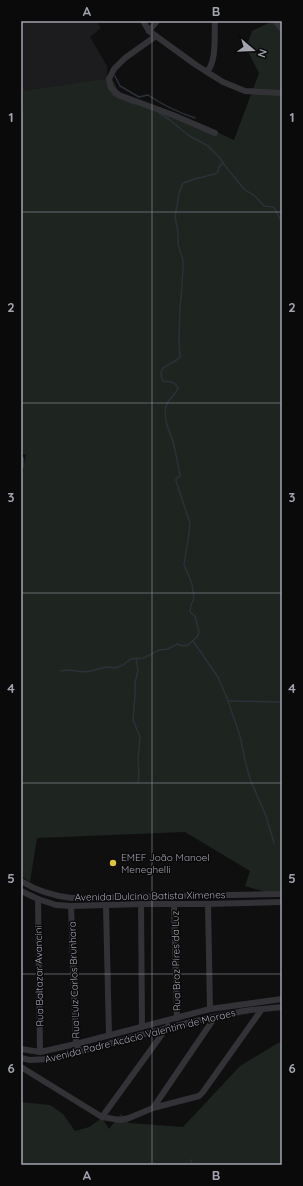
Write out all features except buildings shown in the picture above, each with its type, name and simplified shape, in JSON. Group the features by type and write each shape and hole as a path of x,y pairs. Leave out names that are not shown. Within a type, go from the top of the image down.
{"street":[{"path":"142,21 149,31 223,82 245,91 282,93"},
{"path":"149,31 157,21"},
{"path":"207,72 211,67 214,58 215,21"},
{"path":"275,21 282,29"},
{"path":"156,36 125,58 114,69 109,79 111,88 119,95 173,115 215,133"},
{"path":"21,459 21,466"},
{"name":"Avenida Dulcino Batista Ximenes","path":"21,881 37,890 57,896 72,898 282,894"},
{"name":"Avenida Dulcino Batista Ximenes","path":"21,891 56,905 71,906 282,902"},
{"name":"Rua Baltazar Avancini","path":"38,899 40,1052"},
{"path":"142,904 142,1027"},
{"name":"Rua Braz Pires da Luz","path":"174,904 177,1018"},
{"path":"208,904 210,1009"},
{"name":"Rua Luiz Carlos Brunhara","path":"71,906 76,1044 80,1052"},
{"path":"106,906 109,1035"},
{"name":"Avenida Padre Acácio Valentim de Moraes","path":"21,1049 40,1052 168,1021 210,1009 282,999"},
{"path":"240,1005 240,1012"},
{"name":"Avenida Padre Acácio Valentim de Moraes","path":"21,1058 30,1060 45,1060 215,1017 240,1012 282,1007"},
{"path":"21,1067 102,1117 121,1120 138,1115 153,1108 199,1096 262,1009"},
{"path":"153,1108 215,1017"},
{"path":"102,1117 168,1028 168,1021"}],"shaded area":[{"path":"21,21 96,21 101,28 90,37 107,66 107,94 21,126"},
{"path":"273,21 282,21 282,892 266,892 245,886 250,871 185,832 37,838 30,882 21,876 21,478 26,455 21,454 21,104 24,105 23,91 112,78 119,93 204,126 234,140 259,73 246,48 252,31"},
{"path":"282,1042 282,1165 21,1165 21,1102 50,1105 63,1114 75,1131 89,1127 102,1118 109,1129 121,1114 129,1123 183,1127 240,1066"}],"waterway":[{"path":"115,76 120,86 139,97 148,95 171,108 195,118"},
{"path":"112,94 135,104"},
{"path":"159,113 188,135 208,146 219,157 244,189 256,197 264,206 273,207 275,209 282,223"},
{"path":"60,671 68,670 85,672 106,667 115,668 123,665 131,659 144,658 159,650 168,649 177,644 183,646 188,645 197,637 199,632 195,616 190,611 194,598 192,584 184,564 190,523 176,481 176,479 180,476 174,446 165,415 168,401 176,393 178,388 174,383 163,381 161,371 163,368 180,357 180,307 183,260 178,244 178,232 175,217 179,194 183,183 215,174 218,172 219,167 223,163"},
{"path":"193,641 218,677 227,698 240,736 250,779 266,816 274,843"},
{"path":"136,658 138,670 135,683 133,720 140,737 138,783"},
{"path":"228,701 282,702"},
{"path":"191,1160 192,1165"}],"place":[{"name":"EMEF João Manoel Meneghelli","path":"113,863"}]}
